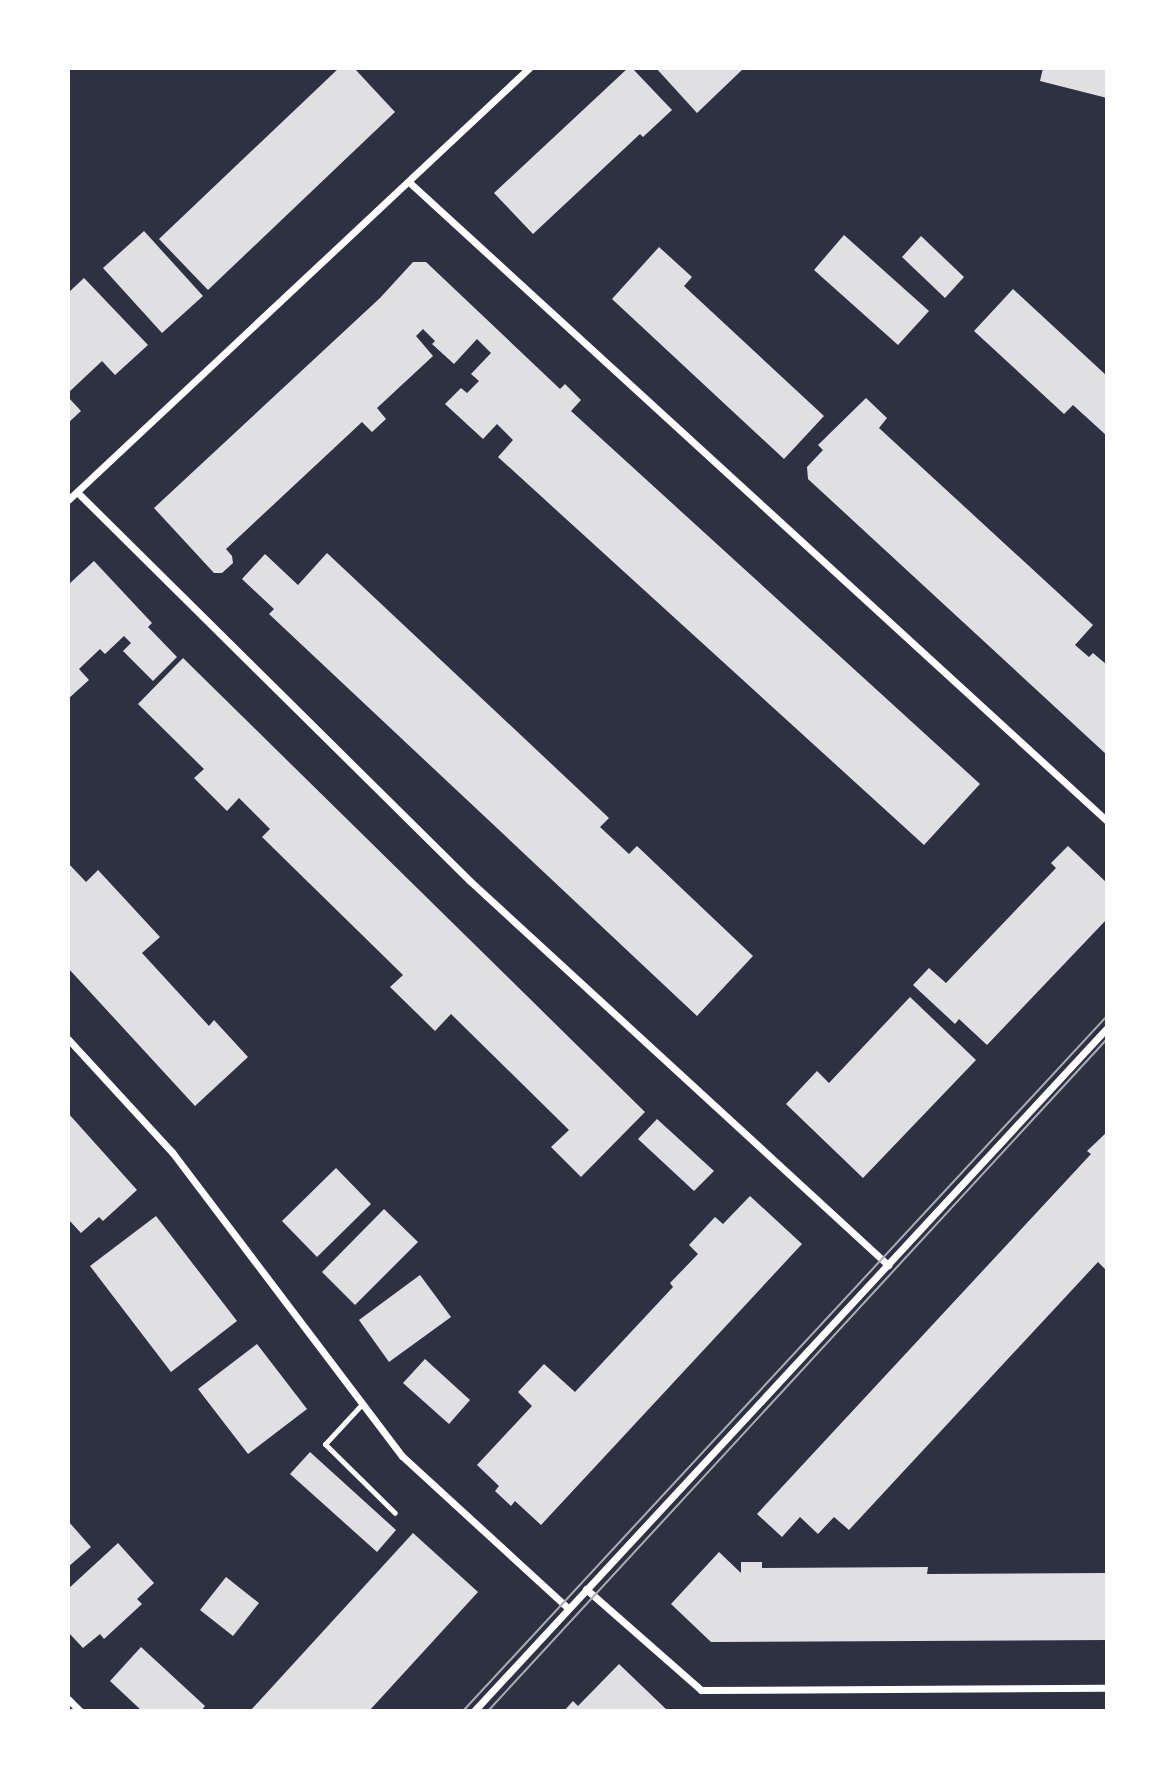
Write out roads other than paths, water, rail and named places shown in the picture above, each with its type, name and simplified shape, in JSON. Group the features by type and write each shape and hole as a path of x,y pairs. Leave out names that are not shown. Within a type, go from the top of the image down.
{"street":[{"path":"68,500 529,68"},
{"path":"409,182 1107,821"},
{"path":"77,492 470,881 888,1265"},
{"path":"474,1711 1107,1028"},
{"path":"68,1039 172,1152 402,1456 568,1608"},
{"path":"586,1589 701,1690 1107,1688"},
{"path":"68,1699 80,1711"}],"lane":[{"path":"363,1403 325,1444 395,1513"}],"tram line":[{"path":"463,1711 1107,1016"},
{"path":"488,1711 1107,1039"}]}
